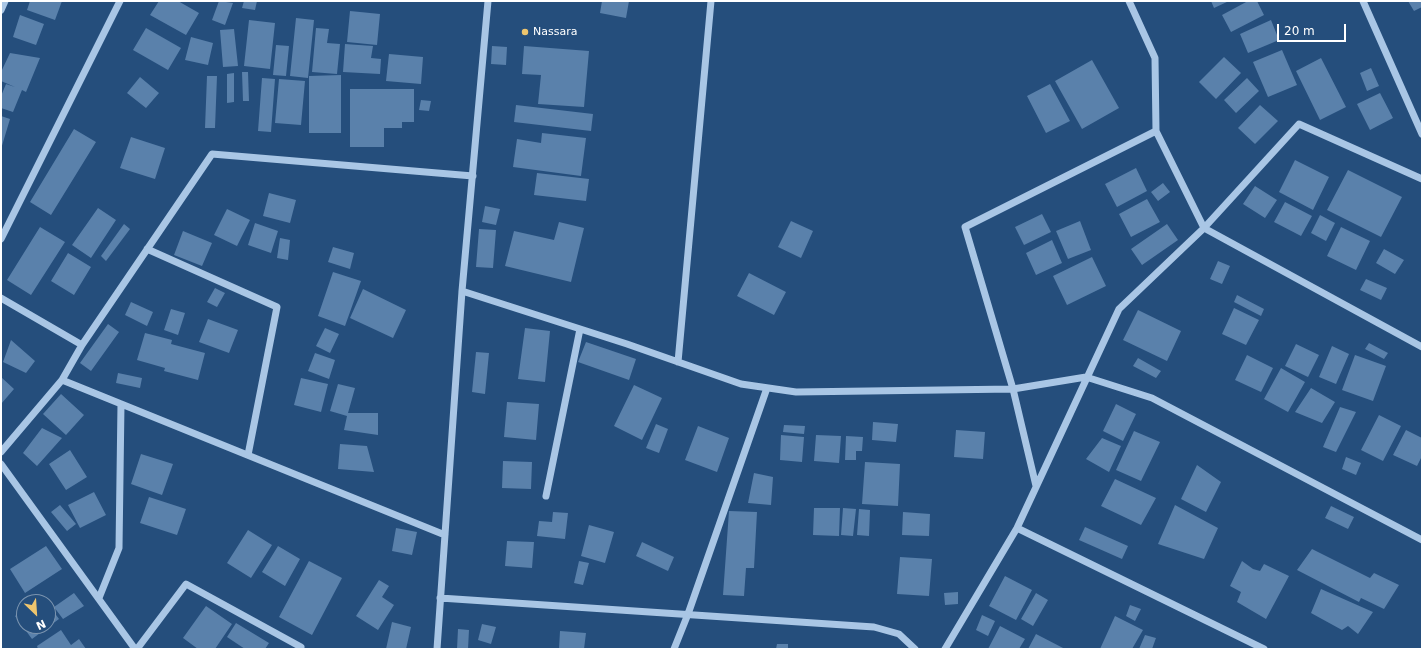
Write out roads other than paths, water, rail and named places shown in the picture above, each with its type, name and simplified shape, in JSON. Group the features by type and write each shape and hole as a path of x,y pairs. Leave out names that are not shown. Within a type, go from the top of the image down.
{"street":[{"path":"1,10 5,1"},
{"path":"1,239 120,1"},
{"path":"437,649 462,291 488,1"},
{"path":"678,362 711,1"},
{"path":"1129,1 1155,58 1156,131 1204,228 1422,347"},
{"path":"1362,1 1422,134"},
{"path":"945,649 1017,528 1086,377 1119,309 1204,228 1298,124 1422,179"},
{"path":"1036,486 1013,389 965,226 1156,131"},
{"path":"1,452 62,380 82,345 212,154 473,176"},
{"path":"147,249 277,307 248,455"},
{"path":"462,291 580,329 741,384 796,392 1013,389 1086,377 1152,398 1422,540"},
{"path":"1,298 82,345"},
{"path":"546,496 580,329"},
{"path":"62,380 445,535"},
{"path":"674,649 688,614 767,388"},
{"path":"99,598 119,548 121,404"},
{"path":"1,464 136,649 186,584 301,647 300,649"},
{"path":"1017,528 1264,649"},
{"path":"440,598 874,627 899,634 915,649"}],"place":[{"name":"Nassara","path":"525,32"}]}
